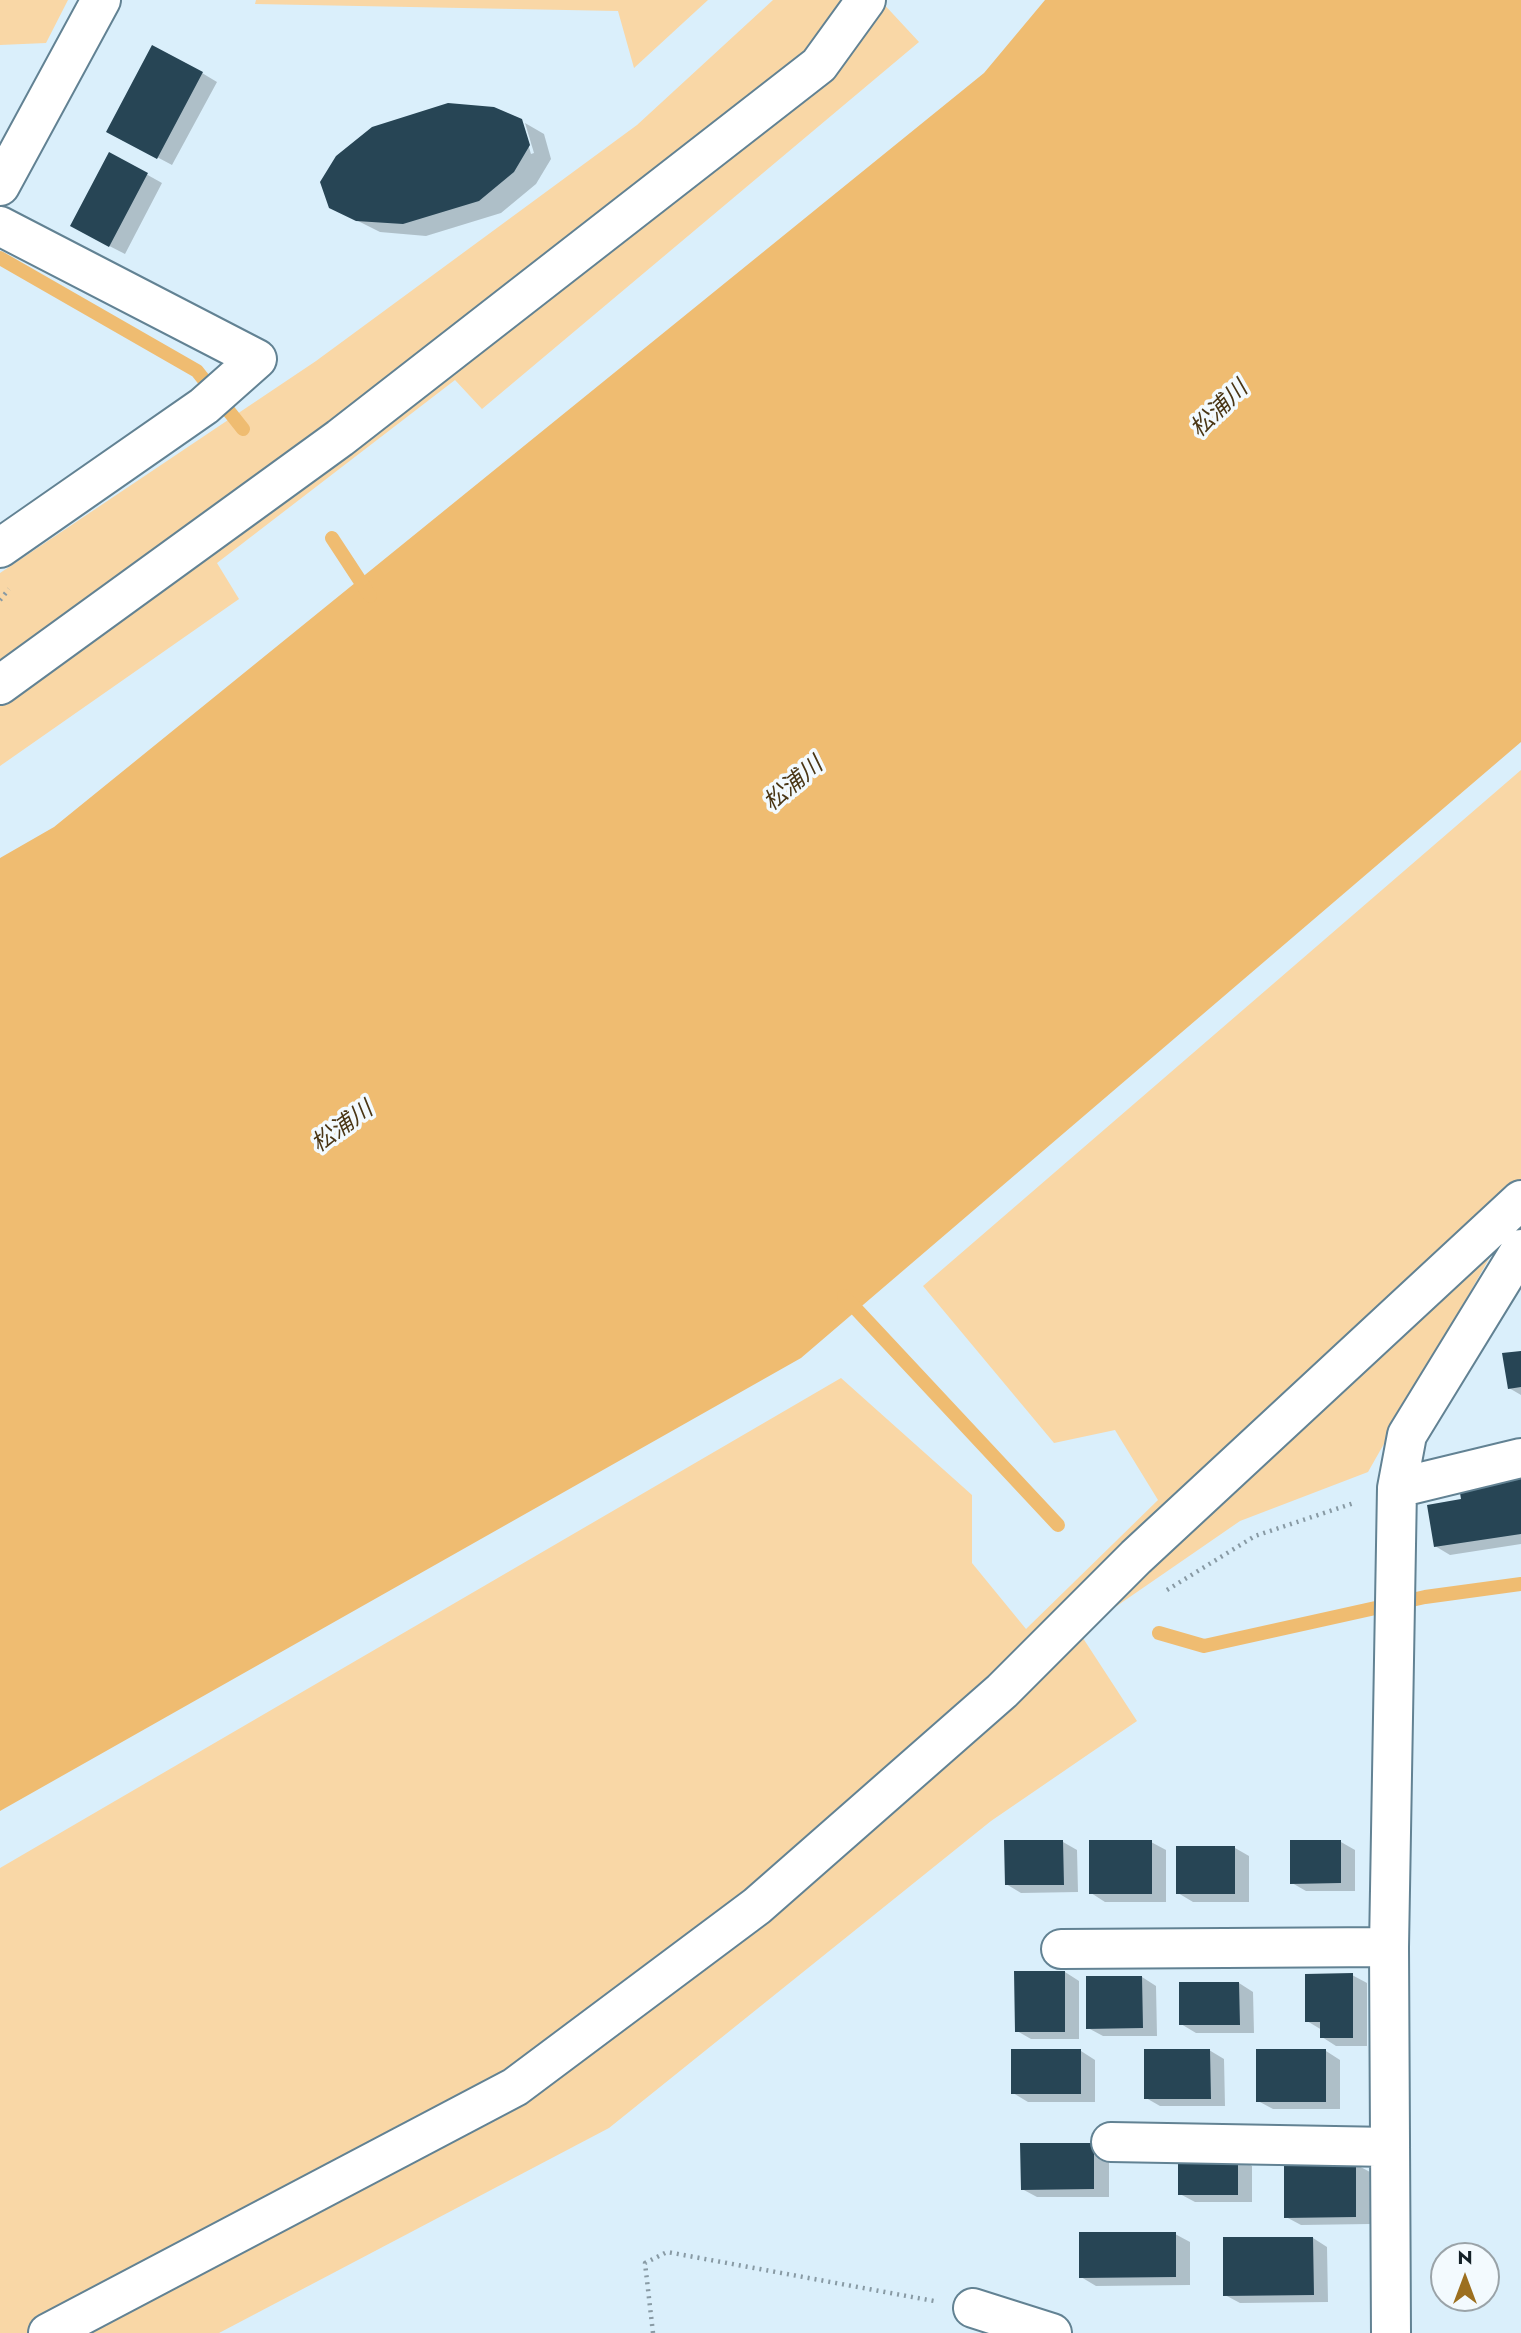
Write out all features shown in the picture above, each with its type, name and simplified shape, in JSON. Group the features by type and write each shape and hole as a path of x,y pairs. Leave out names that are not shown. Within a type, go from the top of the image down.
{"street":[{"path":"0,186 101,0"},
{"path":"0,685 340,438 820,65 866,0"},
{"path":"0,226 257,359 204,406 0,548"},
{"path":"48,2333 515,2087 757,1906 1002,1691 1136,1558 1521,1200"},
{"path":"1391,2333 1389,1947 1397,1488 1407,1435 1521,1249"},
{"path":"1397,1488 1521,1458"},
{"path":"1061,1949 1389,1947"},
{"path":"1111,2142 1390,2147"},
{"path":"974,2308 1052,2333"}],"path":[{"path":"1163,1592 1255,1536 1397,1488"},
{"path":"653,2333 645,2263 667,2252 974,2308"}],"shaded area":[{"path":"0,0 68,0 46,43 0,45"},
{"path":"256,0 708,0 634,68 618,11 255,4"},
{"path":"773,0 880,0 919,42 482,409 455,380 217,563 239,599 0,766 0,573 316,361 637,125"},
{"path":"1521,770 1521,1225 1503,1234 1368,1472 1240,1521 1079,1632 1137,1721 991,1821 609,2128 219,2333 0,2333 0,1868 841,1378 972,1495 972,1563 1026,1629 1158,1500 1115,1430 1054,1443 923,1286"}],"water":[{"name":"松浦川","path":"1045,0 1521,0 1521,742 801,1358 0,1811 0,858 54,827 984,73"}],"building":[{"path":"152,45 203,72 157,159 106,132"},
{"path":"448,103 494,107 522,119 530,145 514,172 479,201 403,224 356,221 329,208 320,182 336,156 372,127"},
{"path":"109,152 148,173 109,247 70,226"},
{"path":"1521,1351 1521,1387 1508,1389 1502,1353"},
{"path":"1521,1478 1521,1534 1434,1547 1427,1505 1461,1499 1459,1487"},
{"path":"1004,1840 1063,1840 1064,1885 1005,1885"},
{"path":"1089,1840 1152,1840 1152,1894 1089,1894"},
{"path":"1290,1840 1341,1840 1341,1883 1290,1884"},
{"path":"1176,1846 1235,1846 1235,1894 1176,1894"},
{"path":"1014,1971 1065,1971 1065,2032 1015,2032"},
{"path":"1353,1973 1353,2038 1320,2038 1320,2022 1305,2022 1305,1974"},
{"path":"1086,1976 1142,1976 1143,2028 1086,2029"},
{"path":"1179,1982 1239,1982 1240,2025 1179,2025"},
{"path":"1011,2049 1081,2049 1081,2094 1011,2094"},
{"path":"1144,2049 1210,2049 1211,2099 1144,2099"},
{"path":"1256,2049 1326,2049 1326,2102 1256,2102"},
{"path":"1020,2143 1094,2143 1094,2189 1021,2190"},
{"path":"1178,2156 1238,2156 1238,2195 1178,2195"},
{"path":"1284,2162 1356,2162 1356,2217 1284,2218"},
{"path":"1079,2232 1176,2232 1176,2277 1079,2278"},
{"path":"1223,2237 1313,2237 1314,2295 1223,2296"}],"waterway":[{"path":"0,258 197,371 243,429"},
{"path":"332,538 370,596"},
{"path":"844,1296 1058,1525"},
{"path":"1159,1633 1204,1646 1425,1597 1521,1584"}]}
